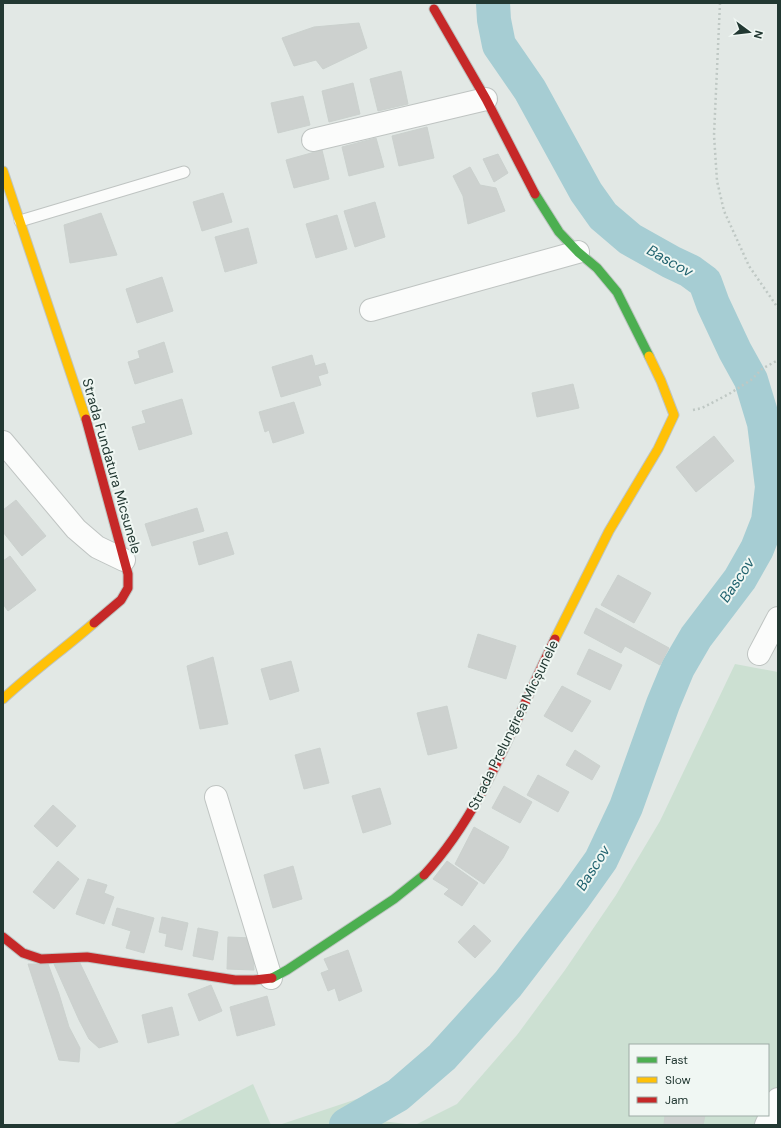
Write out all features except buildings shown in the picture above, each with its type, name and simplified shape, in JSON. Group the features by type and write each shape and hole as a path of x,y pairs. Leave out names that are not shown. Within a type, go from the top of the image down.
{"street":[{"path":"434,9 486,99 530,187 560,232 578,252 597,268 617,292 661,381 674,415"},
{"path":"312,140 486,99"},
{"name":"Strada Fundatura Micsunele","path":"3,171 90,430 128,574 128,588 121,600 3,699"},
{"path":"371,310 578,252"},
{"name":"Strada Prelungirea Micșunele","path":"3,937 23,952 41,959 87,957 235,980 271,978 287,970 394,899 425,875 451,844 489,779 544,661 606,538 658,449 674,415"},
{"path":"3,442 76,529 97,547 124,560"},
{"path":"759,654 778,618"},
{"path":"216,797 271,978"}],"lane":[{"path":"20,221 184,172"}],"path":[{"path":"720,3 714,135 717,181 724,211 743,253 778,308"},
{"path":"674,415 702,408 729,394 751,380 762,369 778,360"}],"green space":[{"path":"735,664 778,672 778,1087 772,1101 778,1125 415,1125 457,1104 517,1035 565,970 616,895 660,821"},
{"path":"253,1084 271,1125 172,1125"},
{"path":"363,1097 373,1120 415,1125 279,1125"}],"waterway":[{"name":"Bascov","path":"346,1125 398,1095 442,1057 508,984 601,860 626,807 663,704 678,668 696,637 740,579 757,549 768,521 772,487 764,423 751,380 735,351 713,304 705,282 690,271 630,239 603,216 586,192 530,90 499,45 494,20 493,3"}],"traffic: fast":[{"path":"535,194 559,232 578,252 597,268 617,292 649,356"},
{"path":"272,978 287,970 394,899 424,875"}],"traffic: slow":[{"path":"3,171 86,419"},
{"path":"555,639 609,531 658,449 674,415 661,381 649,356"},
{"path":"3,699 25,679 94,623"}],"traffic: jam":[{"path":"434,9 486,99 535,194"},
{"path":"86,419 128,574 128,588 121,600 94,623"},
{"path":"424,875 445,850 482,793 555,639"},
{"path":"3,937 23,953 41,959 87,957 235,980 272,978"}]}
